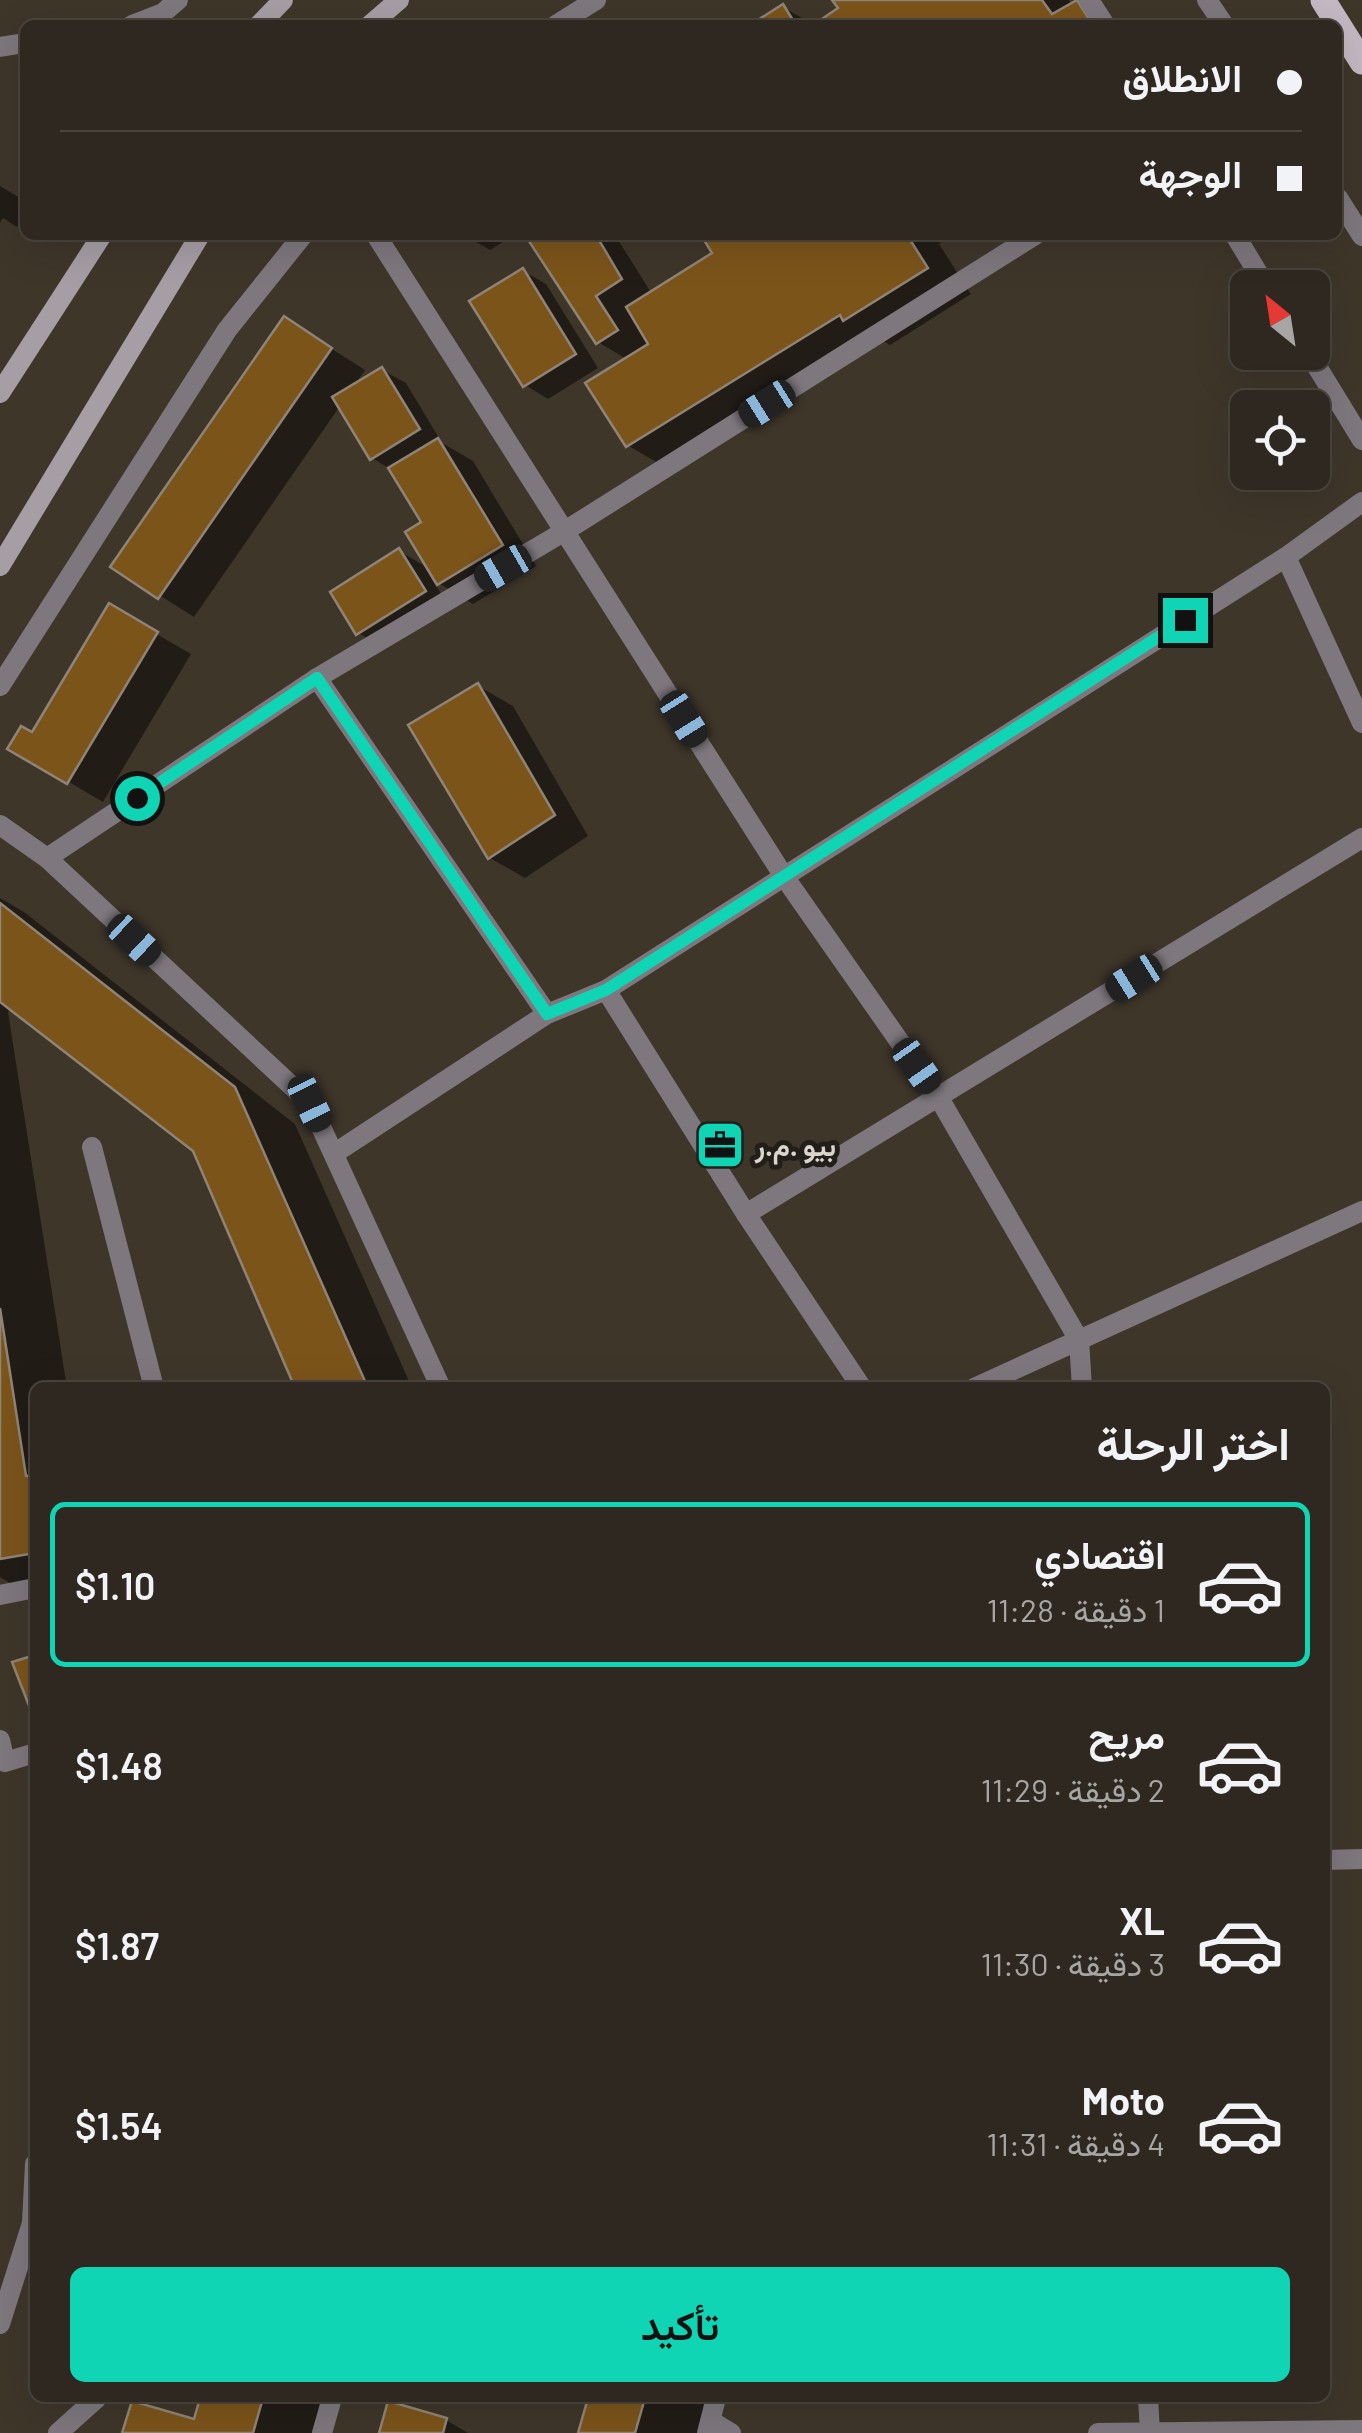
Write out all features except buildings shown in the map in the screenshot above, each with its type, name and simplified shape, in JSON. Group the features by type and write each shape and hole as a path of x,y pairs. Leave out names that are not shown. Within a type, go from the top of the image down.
{"main road":[{"path":"264,20 283,0"},
{"path":"376,20 399,0"},
{"path":"1342,31 1362,62"},
{"path":"0,393 99,240"},
{"path":"0,566 197,240"}],"street":[{"path":"145,20 163,13 178,0"},
{"path":"564,20 596,0"},
{"path":"1342,204 1362,236"},
{"path":"0,686 226,330 299,240"},
{"path":"379,240 783,875 939,1098 1080,1340 1082,1382"},
{"path":"47,858 317,678 565,531 1028,240"},
{"path":"1238,240 1256,270"},
{"path":"1319,370 1362,440"},
{"path":"335,1153 547,1014 606,990 1286,557 1362,502"},
{"path":"1286,557 1362,723"},
{"path":"317,678 547,1014"},
{"path":"0,825 47,858 310,1103 438,1382"},
{"path":"746,1214 1362,838"},
{"path":"606,990 746,1214 858,1382"},
{"path":"92,1147 152,1382"},
{"path":"987,1382 1362,1211"},
{"path":"0,1595 30,1589"},
{"path":"0,1740 6,1762 30,1755"},
{"path":"1330,1860 1362,1859"},
{"path":"0,2324 30,2229"},
{"path":"58,2433 93,2402"},
{"path":"322,2433 331,2402"},
{"path":"715,2402 709,2427 732,2433"},
{"path":"1148,2402 1150,2432"},
{"path":"1098,2433 1362,2430"}],"place":[{"name":"بيو .م.ر","path":"720,1145"}],"route":[{"path":"137,798 317,678 547,1014 606,990 1185,620"}]}
